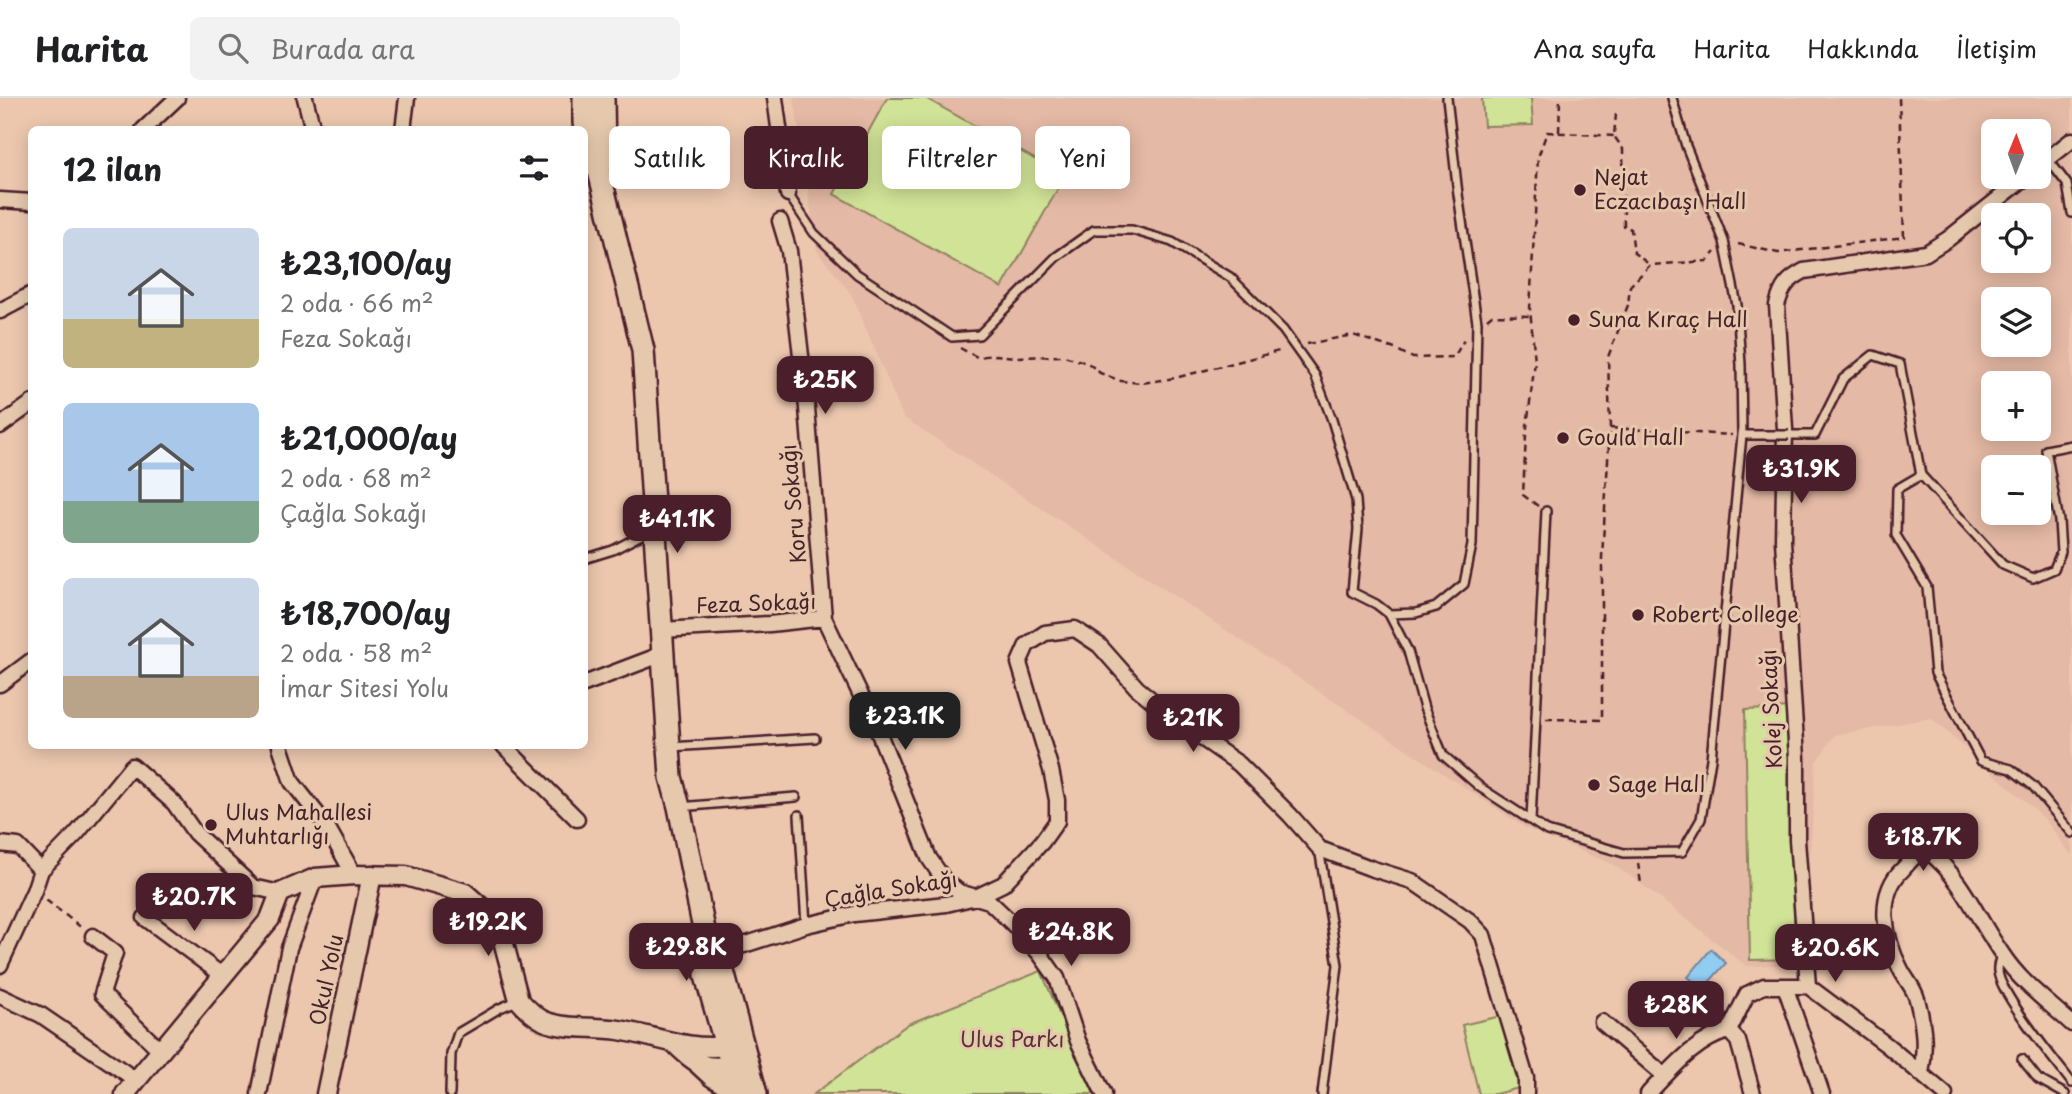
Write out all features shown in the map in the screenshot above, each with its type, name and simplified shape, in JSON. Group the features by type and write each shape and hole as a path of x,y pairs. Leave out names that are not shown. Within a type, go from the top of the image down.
{"main road":[{"path":"584,98 584,126"},
{"path":"599,171 604,157 603,98"},
{"path":"588,156 599,171 643,350 671,777 708,949 722,964 740,1094"},
{"path":"736,1053 755,1094"}],"street":[{"path":"147,126 177,98"},
{"path":"305,98 312,126"},
{"path":"404,126 407,98"},
{"path":"775,98 788,194"},
{"path":"2051,156 2072,140"},
{"name":"Kolej Sokağı","path":"1808,986 1797,840 1797,758 1783,541 1785,429 1777,305 1781,289 1789,279 1804,271 1926,253 2011,189"},
{"path":"0,200 28,202"},
{"name":"Koru Sokağı","path":"780,221 789,251 807,408 824,618"},
{"path":"0,311 28,296"},
{"path":"0,426 28,410"},
{"name":"Feza Sokağı","path":"662,629 770,624 824,618 878,731 929,858 944,880 958,892 989,901 1040,954 1057,978 1078,1041 1104,1094"},
{"name":"Çağla Sokağı","path":"708,949 744,945 806,925 854,914 946,904 976,897 1003,884 1042,842 1057,821 1058,800 1051,770 1020,663 1027,645 1045,633 1075,629 1099,645 1137,688 1180,723 1238,764 1319,848 1412,881 1470,921 1483,935 1526,1078 1526,1094"},
{"path":"588,682 663,654"},
{"path":"0,684 28,663"},
{"path":"281,749 292,782 363,875"},
{"path":"507,749 577,819"},
{"path":"0,965 41,870 77,834 132,766 174,803 195,833 253,887 280,893 314,878 407,876 465,892 498,922 519,1000 542,1020 564,1026 627,1031 675,1044 736,1053"},
{"path":"0,844 18,846 41,870"},
{"path":"1921,1074 1926,1049 1916,994 1901,971 1890,946 1885,920 1887,892 1897,874 1918,853 1929,852 1939,860 1965,892 2001,954 2016,974 2072,1024"},
{"name":"Okul Yolu","path":"326,1094 363,875"},
{"path":"259,1094 289,948 314,878"},
{"path":"0,996 41,1014 131,1087 270,919 280,893"},
{"path":"145,918 223,976"},
{"path":"93,936 115,953 102,994 161,1051"},
{"path":"1729,1031 1747,994 1764,986 1808,986 1945,1094"},
{"path":"1785,986 1822,1094"},
{"path":"1602,1022 1665,1076"},
{"path":"1648,1094 1691,1051 1714,1034 1729,1031"},
{"path":"1729,1031 1738,1041 1753,1094"},
{"path":"675,1044 712,1077 740,1094"},
{"path":"699,1065 722,1067 736,1053"}],"lane":[{"path":"1389,614 1436,607 1464,584 1472,545 1477,327 1447,98"},
{"path":"788,194 814,233 858,274 952,337 979,335 1056,257 1094,230 1132,230 1172,242 1230,277 1283,330 1315,375 1332,420 1356,500 1357,529 1352,593 1376,604 1389,614 1408,651 1424,708 1443,755 1481,788 1547,831 1624,853 1682,852 1701,819 1711,758 1742,436 1737,305 1724,241 1686,146 1672,98"},
{"path":"2051,169 2067,184 2072,213"},
{"path":"1742,436 1815,435 1843,379 1873,355 1900,364 1921,475 2003,565 2033,578 2054,569 2061,552 2059,520 2046,450 2072,445"},
{"path":"1921,475 1897,489 1896,535 1927,587 1936,673 1980,761 2011,769 2033,786 2072,833"},
{"path":"1531,820 1546,511"},
{"path":"588,558 613,550 655,528"},
{"path":"670,747 815,738"},
{"path":"679,807 796,797"},
{"path":"799,815 806,925"},
{"path":"1319,848 1338,965 1322,1094"},
{"path":"2001,954 1998,971 2002,986 2072,1083"},
{"path":"450,1094 451,1054 458,1033 519,1000"},
{"path":"2022,1059 2038,1079 2065,1094"}],"path":[{"path":"1559,132 1560,98"},
{"path":"1724,241 1778,253 1905,237 1899,98"},
{"path":"1616,114 1614,136 1623,149 1624,226 1631,229 1634,253 1650,265 1707,261"},
{"path":"1546,511 1523,495 1525,435 1535,361 1531,316 1538,157 1547,132 1614,136"},
{"path":"1536,719 1602,720 1602,557 1610,428 1608,357 1628,306 1630,285 1650,265"},
{"path":"955,345 977,357 1064,356 1088,363 1100,373 1121,382 1141,383 1175,378 1353,335 1413,358 1454,357 1468,334 1492,315 1531,316"},
{"path":"1610,428 1742,436"},
{"path":"1636,853 1641,884"},
{"path":"34,891 93,936"}],"shaded area":[{"name":"Robert College","path":"794,98 2072,98 2072,856 2044,818 1931,718 1835,735 1816,762 1803,964 1747,966 1632,877 1610,863 1526,828 903,417 852,295 817,251 808,189 868,189 868,126 798,126"}],"green space":[{"path":"887,98 925,98 975,126 882,126 882,189 1021,189 1021,151 1035,159 1035,189 1058,189 1002,288 834,194 837,189 868,189 868,132"},
{"path":"1482,98 1531,98 1533,125 1484,126"},
{"path":"1791,708 1795,959 1750,960 1745,710"},
{"name":"Ulus Parkı","path":"1041,971 1094,1094 814,1094 908,1024"},
{"path":"1501,1016 1519,1088 1495,1094 1479,1094 1462,1025"}],"water":[{"path":"1711,949 1726,963 1703,989 1688,977"}],"place":[{"name":"Nejat Eczacıbaşı Hall","path":"1580,190"},
{"name":"Suna Kıraç Hall","path":"1574,320"},
{"name":"Gould Hall","path":"1563,438"},
{"name":"Robert College","path":"1638,615"},
{"name":"Sage Hall","path":"1594,785"},
{"name":"Ulus Mahallesi Muhtarlığı","path":"211,825"}]}
